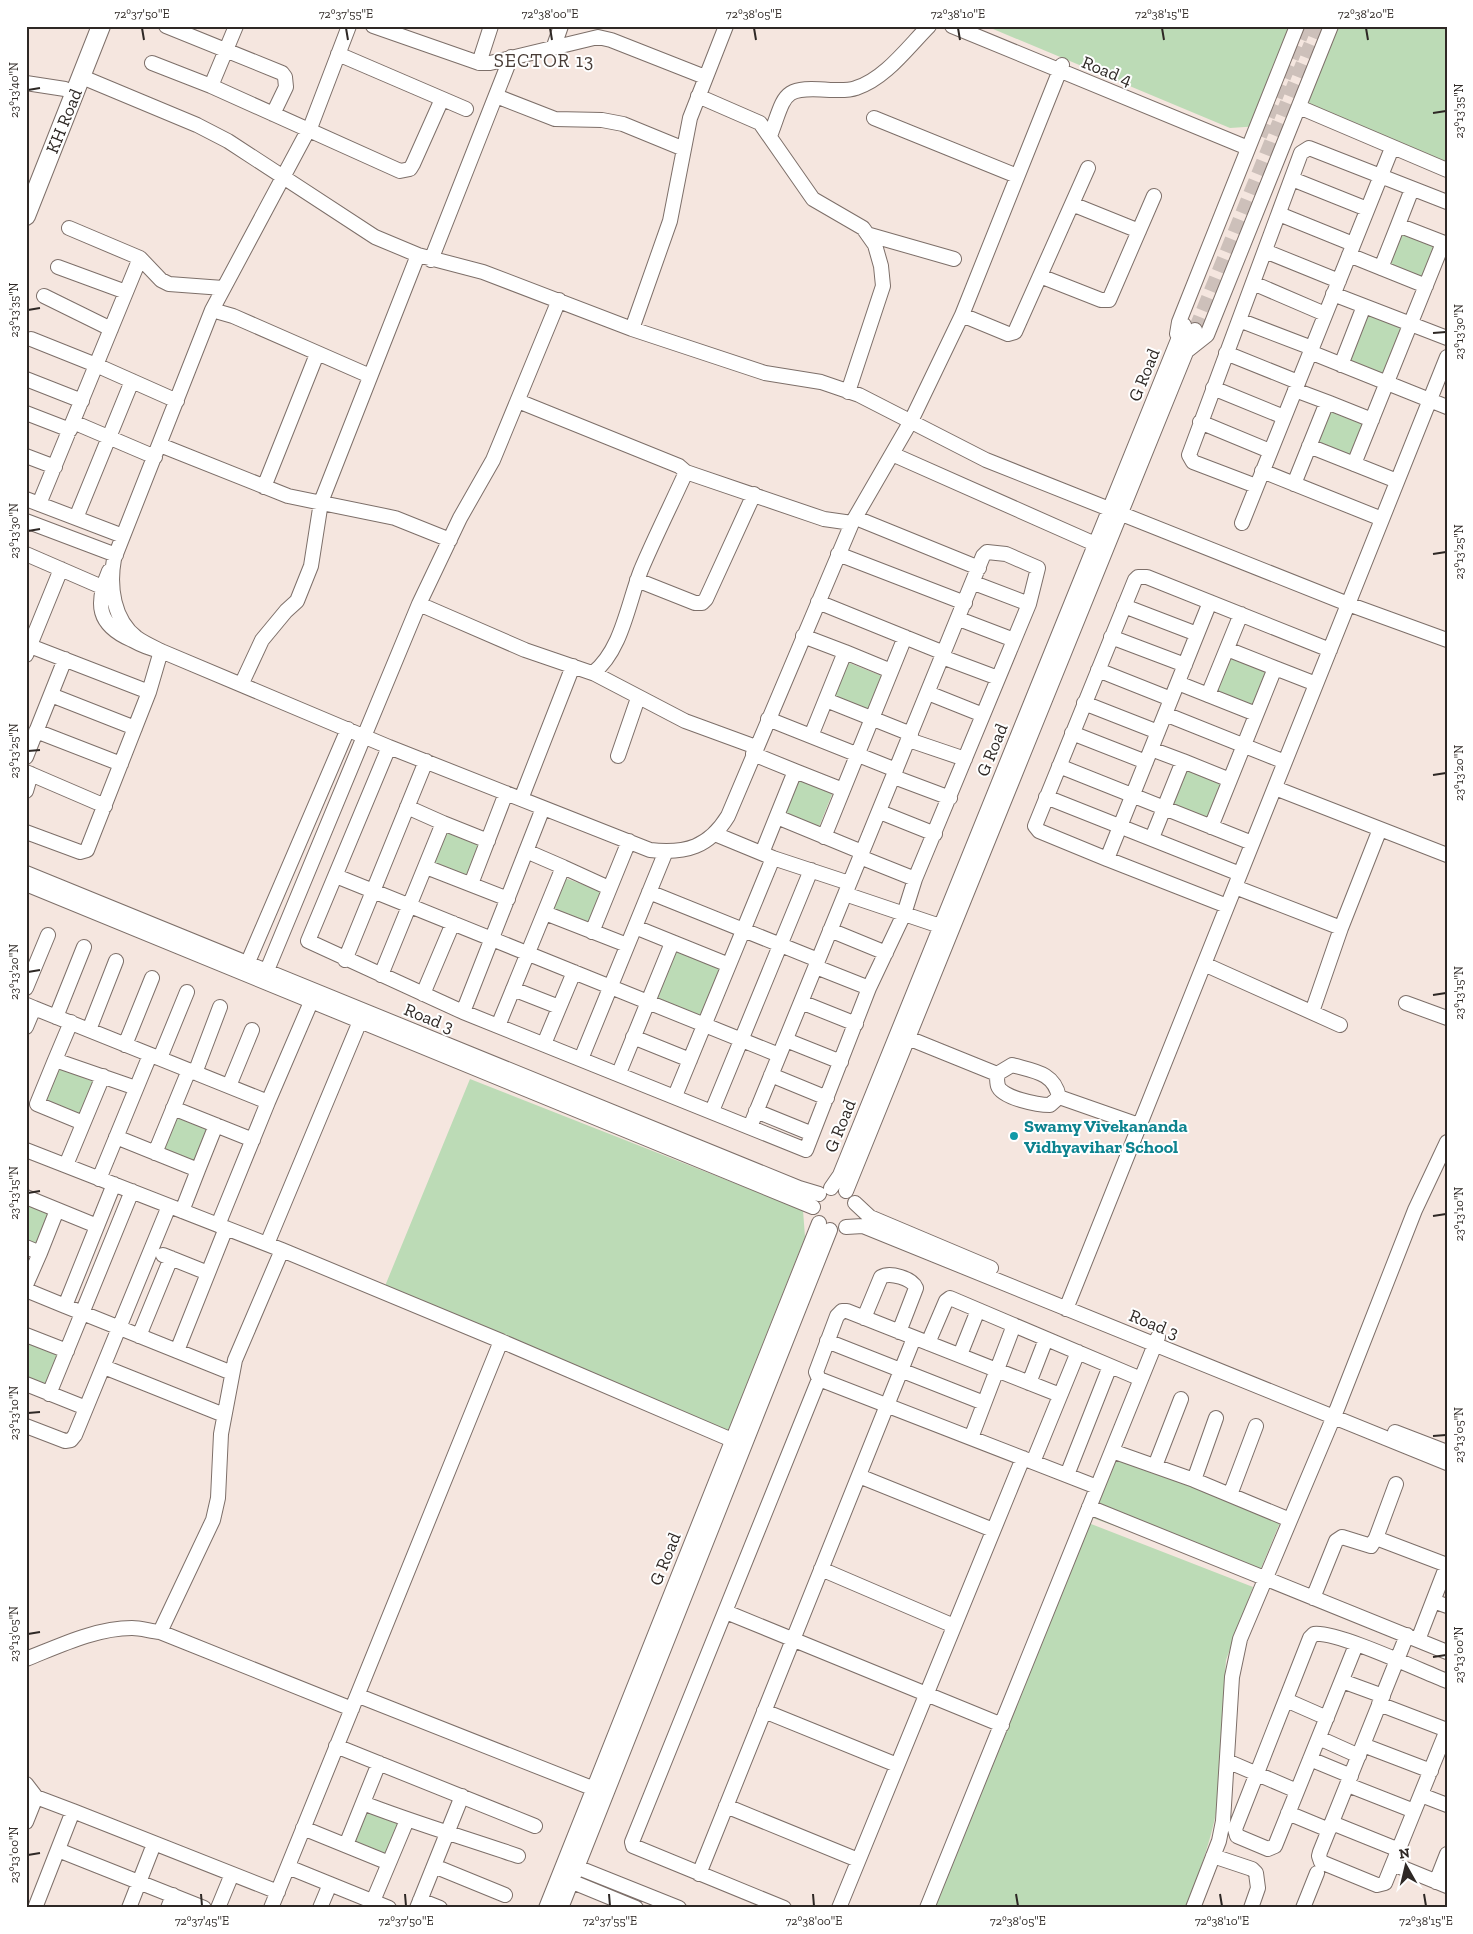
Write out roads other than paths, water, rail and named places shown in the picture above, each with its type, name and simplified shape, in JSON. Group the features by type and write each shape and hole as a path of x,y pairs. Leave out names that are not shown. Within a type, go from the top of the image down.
{"main road":[{"name":"KH Road","path":"26,216 90,26"},
{"name":"KH Road","path":"26,184 73,79 102,26"}],"street":[{"path":"166,26 285,77 286,87 273,114"},
{"path":"210,86 236,26"},
{"path":"349,26 308,129 281,178 276,194 212,310 102,587 102,614 111,629 141,645 242,683 389,747 650,850 666,851 702,844 715,834 728,816 838,554 854,520 911,421 962,315 1060,68"},
{"path":"373,26 479,63 490,63 554,46 598,37 705,77"},
{"path":"479,63 491,26"},
{"path":"554,46 561,26"},
{"path":"632,329 670,221 690,118 726,26"},
{"path":"770,136 784,101 792,91 802,88 843,91 857,88 880,75 928,26"},
{"name":"Road 4","path":"952,26 1250,143"},
{"name":"Road 4","path":"974,26 1060,68"},
{"path":"1297,26 1179,322 1181,348 1208,335 1331,26"},
{"path":"338,54 466,109"},
{"path":"242,683 262,640 286,611 297,601 311,566 321,502 370,376 425,258 511,58"},
{"path":"152,63 210,86 405,171 413,164 442,99"},
{"path":"26,82 73,79 197,125 228,142 375,237 425,258 483,272 632,329 765,373 821,382 848,392 911,421 986,460 1348,604 1447,640"},
{"path":"496,96 555,119 602,120 623,124 684,149"},
{"path":"698,96 752,118 770,136 813,199 863,228 870,235 882,266 883,286 848,392"},
{"path":"1299,107 1447,170"},
{"path":"874,118 1017,176"},
{"path":"1256,486 1193,462 1189,455 1301,153 1309,148 1447,202"},
{"path":"1242,523 1392,148"},
{"path":"962,315 1012,333 1017,328 1088,168"},
{"path":"1292,180 1367,209"},
{"path":"1381,268 1412,189"},
{"path":"1040,276 1101,300 1109,300 1154,196"},
{"path":"1072,204 1139,231"},
{"path":"1279,214 1351,250 1381,268 1426,286"},
{"path":"1354,464 1410,324 1445,244 1398,225"},
{"path":"69,228 140,258 161,280 169,284 223,288"},
{"path":"870,235 954,259"},
{"path":"1265,251 1336,287 1364,306 1447,338"},
{"path":"123,536 33,501 54,467 140,258"},
{"path":"58,267 126,292"},
{"path":"1253,283 1326,314"},
{"path":"44,296 111,329"},
{"path":"264,976 419,604 450,540 493,460 559,300"},
{"path":"1341,365 1364,306"},
{"path":"212,310 233,316 370,376"},
{"path":"1239,320 1311,350 1341,365 1447,407"},
{"name":"G Road","path":"846,1192 1189,328"},
{"path":"31,339 96,365 177,402"},
{"path":"1226,353 1327,402 1372,420"},
{"path":"264,487 317,354"},
{"path":"1068,1305 1447,357"},
{"path":"26,378 82,401"},
{"path":"76,518 132,381"},
{"path":"1213,388 1284,417"},
{"path":"518,401 679,466 686,472 824,519 854,520 979,568"},
{"path":"1294,484 1327,402"},
{"path":"26,413 157,451 288,496 395,518 450,540"},
{"path":"1200,422 1270,451"},
{"path":"1309,446 1397,481"},
{"path":"892,454 1095,544"},
{"path":"26,456 54,467"},
{"path":"1262,471 1382,519"},
{"path":"593,673 603,665 619,633 637,580 686,472"},
{"path":"637,580 695,603 702,603 706,599 754,494"},
{"name":"G Road","path":"825,1191 840,1175 1095,544 1116,511"},
{"path":"26,521 115,557"},
{"path":"389,747 308,941 463,1012 806,1150 810,1133 827,1098 869,988 904,914 915,879 1029,604 1038,568 1006,554 991,551 983,556 974,583 750,1127"},
{"path":"26,554 102,587"},
{"path":"838,554 965,603"},
{"path":"115,557 111,576 118,612 126,627 137,638 161,651"},
{"path":"61,569 28,650 65,659 149,692"},
{"path":"1227,906 1036,829 1036,821 1058,766 1135,580 1141,576 1330,650"},
{"path":"974,583 1029,604"},
{"path":"818,602 905,637 998,678"},
{"path":"1107,859 1210,602"},
{"path":"419,604 525,650 593,673 685,721 843,790"},
{"path":"1124,606 1197,634"},
{"path":"1208,695 1241,614"},
{"path":"959,619 1014,640"},
{"path":"803,636 891,671"},
{"path":"824,836 905,637"},
{"path":"1111,637 1185,665"},
{"path":"1227,649 1316,684"},
{"path":"26,832 84,852 90,846 149,692 161,651"},
{"path":"811,736 845,652"},
{"path":"26,756 65,659"},
{"path":"521,799 573,666"},
{"path":"1211,827 1275,668"},
{"path":"1098,670 1171,699"},
{"path":"1178,683 1256,714"},
{"path":"928,693 983,715"},
{"path":"51,695 135,728"},
{"path":"618,756 638,698"},
{"path":"826,700 965,759"},
{"path":"1084,703 1158,732"},
{"path":"1165,714 1285,762"},
{"path":"768,719 858,755 895,774 950,798"},
{"path":"246,967 348,729"},
{"path":"36,731 121,764"},
{"path":"1072,732 1149,755 1183,761 1230,780"},
{"path":"346,960 372,891 426,761"},
{"path":"1152,838 1183,761"},
{"path":"1058,766 1252,843"},
{"path":"675,1096 743,930 777,817 796,771"},
{"path":"26,791 29,773 105,806"},
{"path":"1275,788 1447,855"},
{"path":"471,884 506,793"},
{"path":"1046,797 1152,838 1341,928"},
{"path":"407,807 488,841"},
{"path":"463,1012 544,808"},
{"path":"880,812 935,834"},
{"path":"777,817 824,836 915,879"},
{"path":"380,975 443,823"},
{"path":"1312,1012 1341,928 1380,829"},
{"path":"715,834 811,870 847,889 904,914 940,926"},
{"path":"592,932 629,841"},
{"path":"526,851 610,888"},
{"path":"581,1059 666,851"},
{"path":"426,867 508,899"},
{"path":"498,1026 563,867"},
{"path":"712,1111 811,870"},
{"name":"Road 3","path":"26,873 246,967 311,1002 362,1016 790,1184 825,1191"},
{"path":"336,876 779,1055"},
{"name":"Road 3","path":"26,884 246,967"},
{"path":"649,892 780,944 869,988"},
{"path":"545,913 627,946"},
{"path":"423,994 453,923"},
{"path":"635,927 729,965"},
{"path":"830,930 886,952"},
{"path":"26,988 48,935"},
{"path":"618,1073 672,942"},
{"path":"56,1017 84,947"},
{"path":"89,1030 116,962"},
{"path":"1204,964 1340,1025"},
{"path":"544,1044 574,972"},
{"name":"Road 3","path":"264,976 813,1207"},
{"path":"125,1044 152,978"},
{"path":"513,988 560,1007"},
{"path":"99,1178 136,1088 155,1056 187,992"},
{"path":"177,1351 208,1273 222,1226 253,1140 311,1002"},
{"path":"801,1002 856,1024"},
{"path":"1406,1003 1447,1018"},
{"path":"26,1027 30,1006 268,1102"},
{"path":"155,1153 220,1006"},
{"path":"267,1244 362,1016"},
{"path":"70,1022 55,1060 32,1098 37,1104 83,1123"},
{"path":"229,1086 252,1030"},
{"path":"633,1037 690,1060"},
{"path":"908,1038 997,1074"},
{"path":"786,1040 840,1062"},
{"path":"55,1060 136,1088"},
{"path":"997,1074 1012,1065 1047,1075 1057,1088 1059,1097"},
{"path":"997,1074 998,1086 1002,1092 1010,1096 1040,1105 1050,1105 1059,1097"},
{"path":"771,1075 827,1098"},
{"path":"66,1166 103,1076"},
{"path":"1059,1097 1140,1126"},
{"path":"174,1108 253,1140"},
{"path":"756,1111 810,1133"},
{"path":"26,1426 57,1439 71,1440 153,1251 198,1170 216,1125"},
{"path":"116,1137 198,1170"},
{"path":"1193,1908 1213,1856 1223,1821 1235,1655 1335,1413 1415,1210 1447,1142"},
{"path":"27,1153 99,1178 282,1250 739,1442"},
{"path":"65,1306 114,1184"},
{"path":"49,1394 132,1191"},
{"path":"825,1191 846,1192 854,1203 854,1216 846,1227 824,1226 813,1213 813,1207 825,1191"},
{"path":"26,1197 97,1226"},
{"name":"Road 3","path":"854,1203 870,1217 1068,1305"},
{"path":"26,1286 57,1210"},
{"name":"G Road","path":"546,1908 565,1879 824,1226"},
{"name":"Road 3","path":"846,1227 863,1226 1068,1305 1335,1413 1447,1463"},
{"path":"26,1247 40,1252"},
{"path":"160,1632 213,1520 218,1498 221,1434 232,1373 240,1347 282,1250"},
{"path":"153,1251 208,1273"},
{"path":"139,1336 171,1258"},
{"path":"864,1318 881,1277 890,1274 897,1276 913,1283 916,1288 900,1332"},
{"path":"26,1290 232,1373"},
{"path":"928,1343 947,1299 978,1310 1141,1379"},
{"path":"960,1356 978,1310"},
{"path":"784,1908 633,1846 632,1842 819,1379 816,1372 840,1312 847,1311 1060,1395"},
{"path":"971,1438 1014,1326"},
{"path":"26,1335 67,1351"},
{"path":"699,1874 914,1338"},
{"path":"1029,1383 1046,1339"},
{"path":"272,1908 501,1341"},
{"path":"827,1341 984,1404"},
{"path":"927,1908 1157,1341"},
{"path":"839,1908 993,1530 1060,1395 1078,1352"},
{"path":"1067,1475 1110,1366"},
{"path":"104,1367 224,1415"},
{"path":"819,1379 1097,1487"},
{"path":"26,1384 86,1408"},
{"path":"1155,1466 1181,1399"},
{"name":"Road 3","path":"1335,1413 1447,1452"},
{"path":"1194,1480 1216,1418"},
{"path":"1230,1495 1256,1426"},
{"path":"1112,1450 1194,1480 1290,1520"},
{"path":"858,1476 993,1530"},
{"path":"1313,1598 1338,1538 1342,1537 1371,1546 1376,1538 1396,1484"},
{"path":"1089,1507 1447,1652"},
{"path":"1342,1681 1381,1700 1447,1730 1385,1883 1377,1885 1321,1862 1319,1856 1350,1781 1361,1750 1381,1700 1396,1661 1412,1638 1433,1601 1447,1565 1376,1538"},
{"path":"821,1570 954,1626"},
{"path":"1433,1601 1447,1606"},
{"path":"726,1612 1002,1725"},
{"path":"26,1658 87,1636 110,1630 133,1628 160,1632 352,1709"},
{"path":"1356,1645 1275,1846 1272,1849 1237,1836 1236,1829 1314,1634 1324,1633 1356,1645 1447,1681"},
{"path":"359,1696 600,1791"},
{"path":"1286,1700 1327,1718"},
{"path":"764,1710 897,1765"},
{"path":"1319,1738 1430,1771"},
{"path":"336,1746 535,1826"},
{"path":"1310,1759 1350,1781 1414,1811"},
{"path":"1227,1761 1297,1791"},
{"path":"346,1845 379,1763"},
{"path":"26,1784 36,1797 278,1892"},
{"path":"1421,1795 1447,1805"},
{"path":"440,1908 419,1904 450,1832 462,1796"},
{"path":"26,1822 36,1797"},
{"path":"363,1803 407,1820 450,1832 518,1856"},
{"path":"726,1806 858,1860"},
{"path":"35,1908 74,1811"},
{"path":"1288,1813 1399,1850"},
{"path":"374,1902 407,1820"},
{"path":"303,1828 389,1863"},
{"path":"128,1908 154,1844"},
{"path":"58,1850 139,1882 170,1902 204,1908"},
{"path":"1393,1864 1441,1884 1447,1854"},
{"path":"1213,1856 1252,1869 1256,1873 1258,1888 1251,1908"},
{"path":"571,1864 679,1908"},
{"path":"434,1866 505,1895"},
{"path":"288,1867 389,1908"},
{"path":"1303,1908 1317,1873"},
{"path":"218,1908 232,1874"},
{"path":"565,1879 636,1908"},
{"name":"G Road","path":"561,1908 565,1879"},
{"path":"320,1908 330,1884"}],"tunnel":[{"path":"1260,136 1305,26"},
{"path":"1195,330 1318,26"}],"place":[{"name":"Swamy Vivekananda Vidhyavihar School","path":"1014,1136"}],"district":[{"name":"SECTOR 13","path":"544,60"}]}
